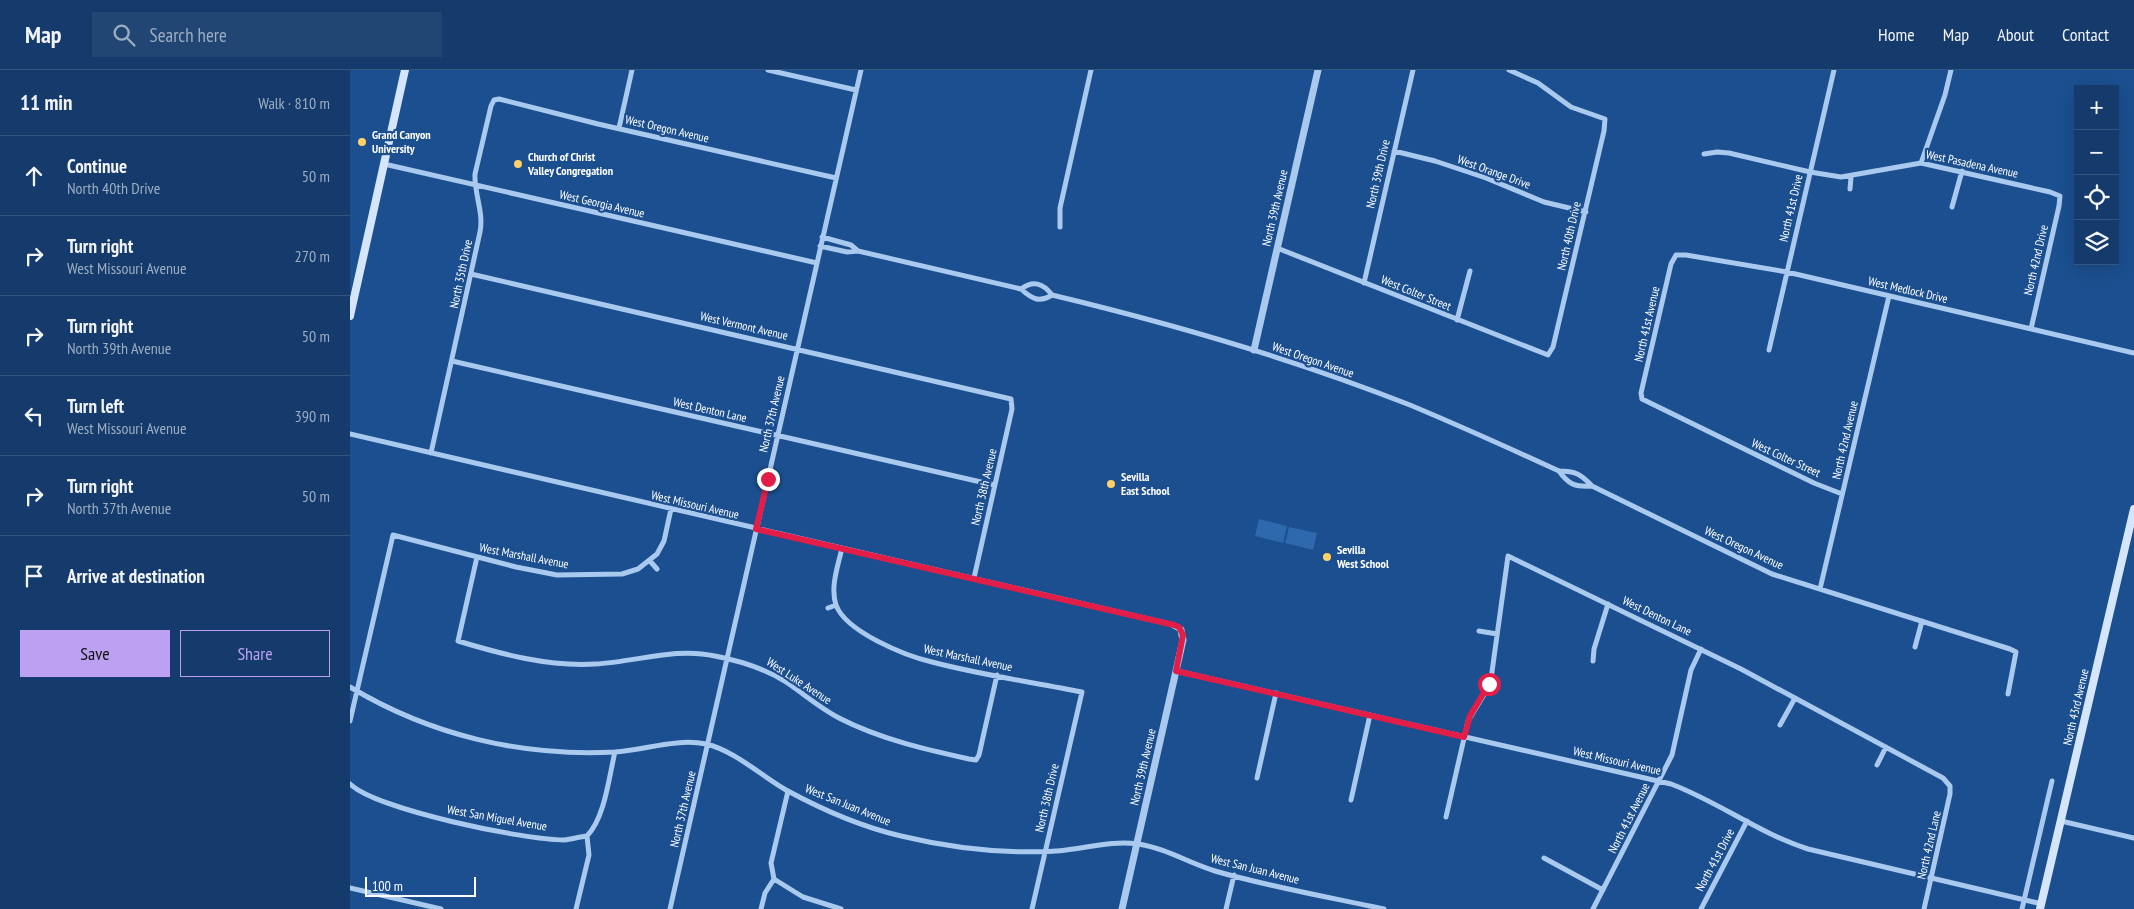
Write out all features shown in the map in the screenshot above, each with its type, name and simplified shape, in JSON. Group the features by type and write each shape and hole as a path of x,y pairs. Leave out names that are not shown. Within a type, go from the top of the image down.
{"main road":[{"path":"350,316 405,70"},
{"name":"North 43rd Avenue","path":"2041,906 2134,509"}],"street":[{"path":"619,128 632,70"},
{"path":"768,70 856,90"},
{"name":"North 37th Avenue","path":"670,909 860,70"},
{"path":"1060,227 1060,208 1091,70"},
{"name":"North 39th Avenue","path":"1254,350 1318,70"},
{"name":"North 39th Drive","path":"1364,282 1413,70"},
{"name":"North 40th Drive","path":"1509,70 1538,83 1571,107 1604,119 1604,131 1586,212 1553,347 1548,355"},
{"name":"North 41st Drive","path":"1769,350 1834,70"},
{"path":"1921,163 1951,70"},
{"name":"West Oregon Avenue","path":"494,100 499,99 836,178"},
{"name":"North 35th Drive","path":"431,454 482,224 482,214 474,185 494,100"},
{"name":"West Orange Drive","path":"1394,151 1435,161 1486,178 1544,202 1586,212"},
{"name":"West Pasadena Avenue","path":"1704,154 1729,153 1841,178 1921,163 2050,192 2060,196"},
{"name":"West Georgia Avenue","path":"384,164 816,263"},
{"path":"1952,207 1962,172"},
{"path":"1850,176 1850,189"},
{"name":"North 42nd Drive","path":"2031,329 2060,196"},
{"name":"West Oregon Avenue","path":"822,237 850,245 858,251"},
{"name":"West Oregon Avenue","path":"820,246 847,252 858,251 1021,289 1031,298 1039,300 1052,295"},
{"name":"West Colter Street","path":"1277,248 1548,355"},
{"name":"West Medlock Drive","path":"1676,255 1686,254 1787,272 2134,353"},
{"name":"North 41st Avenue","path":"1642,399 1641,393 1669,273 1676,255"},
{"path":"1457,320 1470,271"},
{"name":"West Vermont Avenue","path":"471,274 1012,400"},
{"name":"West Oregon Avenue","path":"1021,289 1027,285 1039,284 1044,286 1052,295 1155,321 1254,350 1409,405 1559,471 1573,471 1583,475 1592,486 1772,574 2003,646 2016,652 2008,694"},
{"name":"North 42nd Avenue","path":"1820,589 1889,296"},
{"name":"West Denton Lane","path":"452,361 994,485"},
{"name":"West Colter Street","path":"1642,399 1814,483 1842,494"},
{"name":"North 38th Avenue","path":"974,578 1012,409 1012,400"},
{"name":"West Missouri Avenue","path":"350,434 1170,624 1181,630"},
{"name":"West Oregon Avenue","path":"1559,471 1568,483 1576,487 1592,486"},
{"name":"West Marshall Avenue","path":"357,691 393,536 537,571 576,576 630,573 650,561 657,554 664,541 671,509"},
{"path":"828,608 836,605 835,581 842,548"},
{"name":"West Denton Lane","path":"1497,634 1508,556 1701,649 1942,778 1950,786"},
{"name":"West Luke Avenue","path":"477,557 458,641 518,656 563,663 623,662 678,652 701,653 728,658 757,666 785,682 821,708 854,726 907,744 976,760 979,755 997,674"},
{"path":"650,561 657,569"},
{"path":"1593,661 1594,649 1608,604"},
{"name":"West Marshall Avenue","path":"836,605 842,615 869,636 905,653 931,662 1082,692"},
{"path":"1915,647 1922,621"},
{"name":"North 39th Avenue","path":"1122,909 1183,640 1181,630"},
{"path":"1446,816 1470,716 1489,684 1497,634 1479,631"},
{"name":"North 41st Avenue","path":"1593,909 1675,747 1691,670 1701,649"},
{"name":"West Missouri Avenue","path":"1176,671 1659,781 1690,791 1786,841 1808,849 2024,899 2041,906"},
{"name":"West San Juan Avenue","path":"350,687 397,713 425,725 491,743 544,750 615,752 695,743 708,745 726,752 788,791 871,828 901,836 978,848 1045,851 1113,843 1137,844 1173,854 1214,870 1384,909"},
{"path":"350,721 357,691"},
{"name":"North 38th Drive","path":"1032,909 1082,692"},
{"path":"1257,778 1276,693"},
{"path":"1780,725 1795,698"},
{"path":"1351,800 1370,715"},
{"path":"1877,765 1886,748"},
{"path":"576,909 589,855 587,836 593,830 599,818 615,752"},
{"path":"2022,909 2052,780"},
{"name":"West San Miguel Avenue","path":"350,784 362,792 391,804 454,822 563,840 587,836"},
{"name":"North 42nd Lane","path":"1924,909 1950,794 1950,786"},
{"path":"760,909 765,893 774,879 771,863 788,791"},
{"name":"North 41st Drive","path":"1701,909 1747,821"},
{"path":"2061,821 2134,838"},
{"path":"1544,858 1603,890"},
{"path":"1226,909 1234,875"},
{"path":"774,879 792,892 803,897 842,909"},
{"path":"350,888 441,909"}],"shaded area":[{"path":"1259,519 1287,526 1283,543 1255,536"},
{"path":"1289,527 1317,533 1313,550 1285,543"}],"place":[{"name":"Grand Canyon University","path":"362,142"},
{"name":"Church of Christ Valley Congregation","path":"518,164"},
{"name":"Sevilla East School","path":"1111,484"},
{"name":"Sevilla West School","path":"1327,557"}],"route":[{"path":"768,479 756,529 1174,625 1179,627 1183,635 1176,671 1464,737 1470,716 1489,684"}]}
